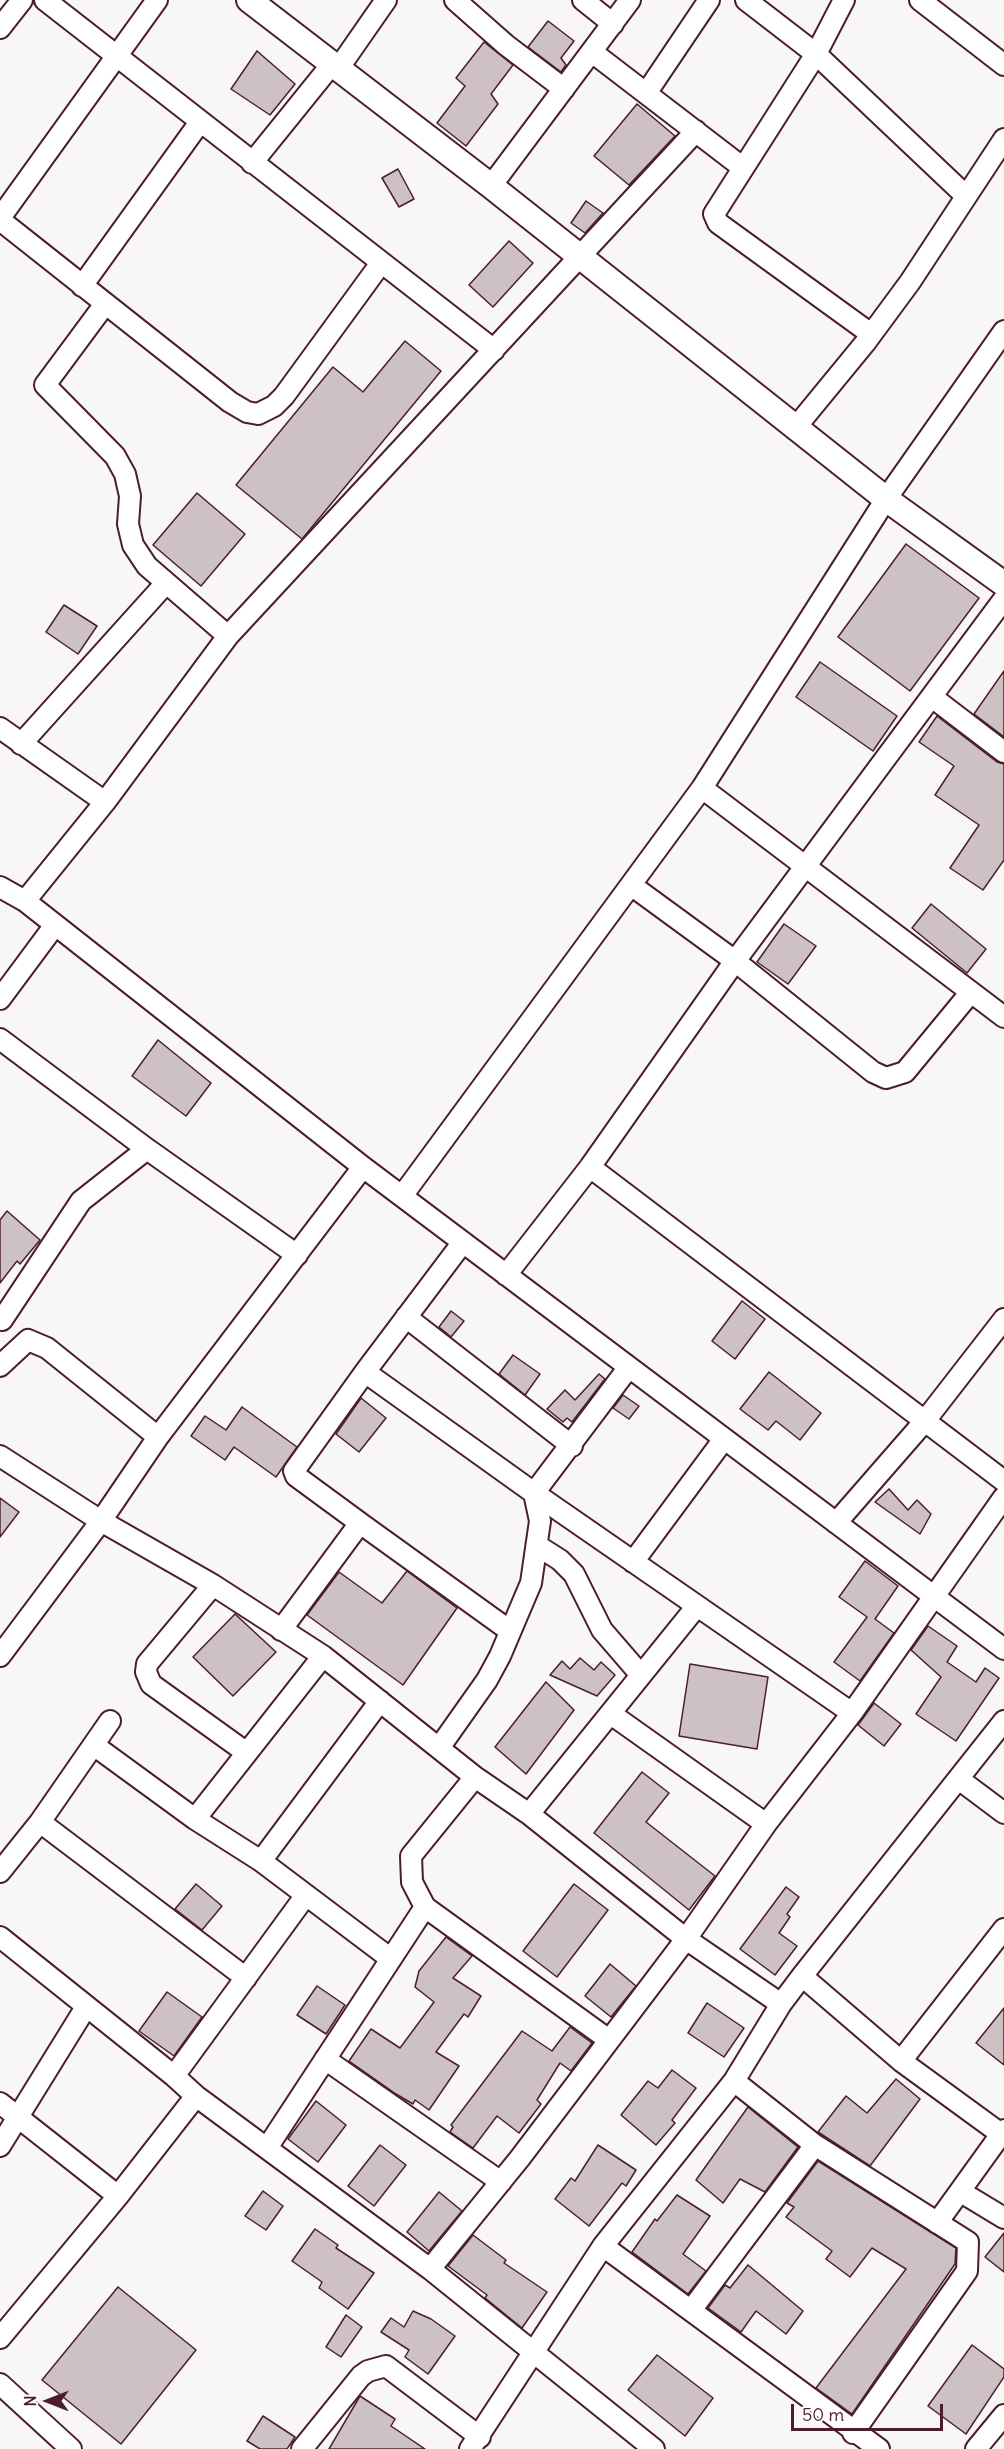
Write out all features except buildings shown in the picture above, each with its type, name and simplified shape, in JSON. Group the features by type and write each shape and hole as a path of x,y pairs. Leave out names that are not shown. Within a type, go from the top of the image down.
{"street":[{"path":"0,28 22,0"},
{"path":"45,0 494,351"},
{"path":"157,0 0,219 230,402 247,412 258,414 274,406 284,396 381,263"},
{"path":"249,0 491,186 886,499 1004,584"},
{"path":"252,163 335,66 386,0"},
{"path":"455,0 506,45 564,89"},
{"path":"583,0 613,24"},
{"path":"491,186 630,0"},
{"path":"646,92 709,0"},
{"path":"746,0 816,54 966,196"},
{"path":"844,0 816,54 715,208 714,214 718,223 871,334"},
{"path":"920,0 1004,65"},
{"path":"592,52 742,167"},
{"path":"82,286 200,122"},
{"path":"25,901 105,802 228,636 696,131"},
{"path":"796,427 910,282 1004,139"},
{"path":"105,304 45,385 115,456 125,474 130,496 128,524 133,546 147,566 228,636"},
{"path":"402,1196 702,788 886,499 1004,331"},
{"path":"21,744 166,583"},
{"path":"506,1275 590,1167 735,961 1004,598"},
{"path":"932,697 1004,752"},
{"path":"0,728 105,802"},
{"path":"702,788 1004,1017"},
{"path":"631,885 735,961 873,1072 886,1078 905,1072 971,992"},
{"path":"0,887 25,901 363,1167 1004,1649"},
{"path":"0,999 55,925"},
{"path":"0,1039 147,1149 297,1255"},
{"path":"147,1149 81,1201 1,1319 28,1340 47,1348 158,1437"},
{"path":"0,1656 100,1521 158,1437 363,1167"},
{"path":"590,1167 1004,1481"},
{"path":"463,1242 294,1471 296,1476 510,1631"},
{"path":"406,1317 572,1446"},
{"path":"836,1523 924,1422 1004,1319"},
{"path":"0,1366 28,1340"},
{"path":"534,1493 572,1446 629,1367"},
{"path":"365,1372 534,1493 852,1713"},
{"path":"633,1562 724,1439"},
{"path":"0,1456 100,1521 213,1585 323,1656 475,1777 529,1814 686,1939 781,2004"},
{"path":"439,1748 482,1688 500,1656 531,1583 540,1521 534,1493"},
{"path":"430,2269 501,2182 686,1939 766,1824 852,1713 1004,1497"},
{"path":"281,1630 360,1523"},
{"path":"538,1546 560,1560 574,1574 602,1630 640,1674"},
{"path":"213,1585 147,1664 146,1672 151,1684 247,1753"},
{"path":"529,1814 697,1606"},
{"path":"195,1819 323,1656"},
{"path":"261,1861 380,1701"},
{"path":"611,1714 766,1824"},
{"path":"302,2449 361,2376 368,2371 386,2366 475,2443 603,2246 734,2081 781,2004 802,1976 960,1780 1004,1721"},
{"path":"0,1872 96,1746 110,1722"},
{"path":"96,1746 195,1819 261,1861 391,1959"},
{"path":"475,1777 411,1856 412,1882 425,1907 609,2040"},
{"path":"960,1780 1004,1813"},
{"path":"40,1822 246,1978"},
{"path":"174,2076 306,1895"},
{"path":"267,2148 425,1907"},
{"path":"901,2061 1004,1929"},
{"path":"0,1937 196,2096 430,2269 654,2449"},
{"path":"802,1976 901,2061 1002,2132 937,2223"},
{"path":"0,2146 86,2007"},
{"path":"325,2059 501,2182"},
{"path":"734,2081 815,2145 968,2242 967,2271 853,2433"},
{"path":"0,2338 118,2196 196,2096"},
{"path":"0,2103 118,2196"},
{"path":"692,2309 815,2145"},
{"path":"961,2192 1004,2218"},
{"path":"603,2246 692,2309 853,2433 879,2449"},
{"path":"0,2384 71,2449"},
{"path":"976,2449 1004,2415"}]}
